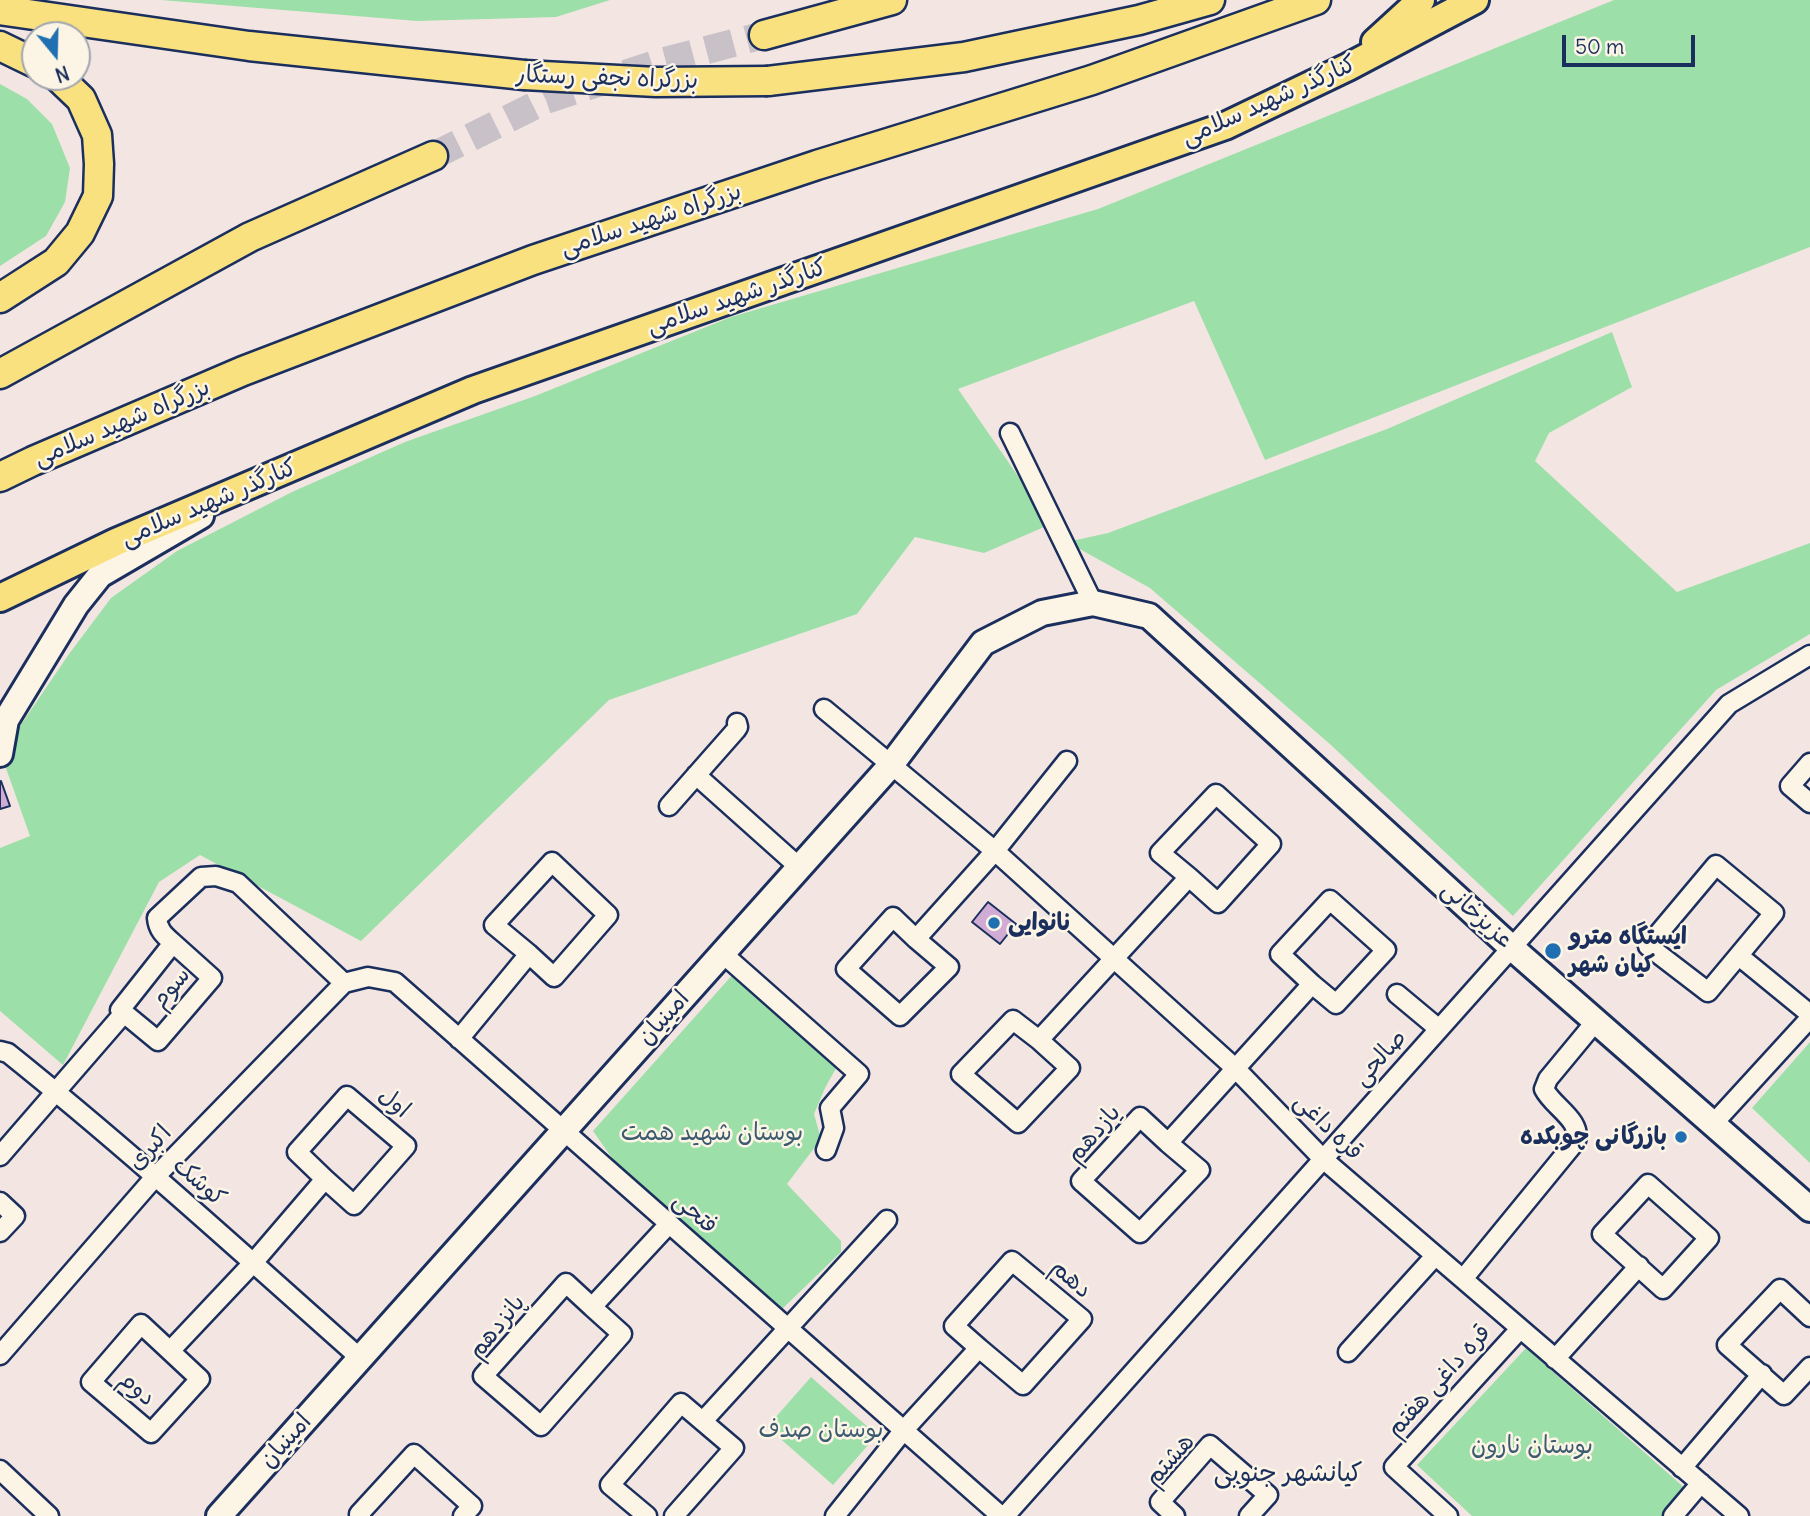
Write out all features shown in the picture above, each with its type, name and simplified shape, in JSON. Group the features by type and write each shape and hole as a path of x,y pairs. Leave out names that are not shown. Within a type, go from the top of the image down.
{"highway":[{"path":"764,35 892,0"},
{"name":"بزرگراه نجفی رستگار","path":"0,10 249,46 524,75 656,82 768,81 964,57 1139,20 1210,0"},
{"name":"بزرگراه شهید سلامی","path":"0,477 243,371 533,260 817,165 1092,80 1316,0"},
{"path":"0,46 21,56"},
{"path":"0,298 56,261 80,233 98,196 97,135 81,99 73,91"},
{"path":"0,374 250,237 433,156"}],"main road":[{"path":"1348,67 1421,0"},
{"name":"کنارگذر شهید سلامی","path":"0,598 116,542 473,390 1226,126 1348,67 1475,0"},
{"path":"0,754 6,720 76,605 100,575 259,481"},
{"name":"امینیان","path":"219,1516 891,765 983,643 1042,613 1093,603 1149,616"},
{"name":"عزیزخانی","path":"1149,616 1512,947 1810,1209"}],"street":[{"path":"1010,433 1093,603"},
{"name":"صالحی","path":"1003,1516 1729,704 1810,655"},
{"name":"قره داغی","path":"824,709 995,851 1235,1068 1323,1159 1739,1516"},
{"path":"669,806 736,730 737,723"},
{"path":"916,939 995,851 1068,761"},
{"path":"1810,763 1790,786 1810,803"},
{"path":"696,775 799,867"},
{"path":"1216,794 1271,844 1218,903 1189,877 1160,853 1216,794"},
{"path":"552,862 608,915 554,977 528,954 494,925 552,862"},
{"path":"1716,865 1774,914 1739,956 1708,992 1648,946 1716,865"},
{"path":"173,943 163,934 157,918 201,877 227,878 239,883 344,983"},
{"path":"1038,1040 1189,877"},
{"path":"1330,900 1386,950 1336,1004 1312,984 1280,954 1330,900"},
{"path":"893,917 916,939 949,967 900,1016 846,969 893,917"},
{"name":"سوم","path":"173,943 212,978 158,1041 124,1013 120,1010 173,943"},
{"path":"722,953 859,1074 830,1108 834,1128 826,1150"},
{"path":"460,1039 528,954"},
{"path":"1713,1124 1810,1016 1739,956"},
{"name":"فتحی","path":"344,983 368,977 395,982 1003,1516"},
{"name":"اکبری","path":"0,1355 155,1177 344,983"},
{"path":"1168,1143 1312,984"},
{"path":"1397,994 1439,1029"},
{"name":"سوم","path":"0,1156 124,1013"},
{"path":"1013,1020 1038,1040 1070,1068 1018,1123 961,1074 1013,1020"},
{"path":"1463,1279 1576,1141 1578,1133 1575,1125 1548,1097 1544,1089 1548,1079 1596,1021"},
{"name":"کوشک","path":"0,1051 8,1053 55,1091 360,1358"},
{"name":"اول","path":"347,1096 406,1146 354,1205 325,1179 297,1152 347,1096"},
{"name":"یازدهم","path":"1140,1117 1168,1143 1200,1170 1140,1233 1081,1181 1140,1117"},
{"path":"253,1263 325,1179"},
{"path":"1648,1184 1709,1238 1663,1289 1639,1266 1602,1234 1648,1184"},
{"path":"0,1202 15,1216 0,1232"},
{"path":"703,1420 887,1220"},
{"path":"592,1307 669,1224"},
{"path":"1348,1352 1436,1256"},
{"name":"دهم","path":"1012,1261 1082,1319 1023,1385 979,1349 954,1326 1012,1261"},
{"name":"دوم","path":"170,1351 253,1263"},
{"path":"1555,1359 1639,1266"},
{"name":"پانزدهم","path":"566,1283 592,1307 622,1334 541,1426 483,1377 566,1283"},
{"path":"1810,1317 1780,1289 1727,1345 1784,1395 1810,1367"},
{"name":"دوم","path":"141,1324 170,1351 200,1379 151,1433 91,1382 141,1324"},
{"name":"قره داغی هفتم","path":"1448,1516 1394,1466 1520,1329"},
{"path":"835,1516 904,1431 979,1349"},
{"path":"1682,1468 1762,1374"},
{"path":"646,1516 610,1485 681,1403 734,1448 674,1516"},
{"name":"هشتم","path":"1175,1516 1160,1503 1210,1446 1268,1495 1249,1516"},
{"path":"361,1516 359,1514 414,1454 472,1506 463,1516"},
{"path":"0,1470 49,1516"},
{"path":"1673,1516 1701,1483"}],"green space":[{"path":"161,0 610,0 556,17 417,21"},
{"path":"1614,0 1810,0 1810,247 1265,460 1194,301 958,389 1051,524 984,553 915,537 857,614 609,700 361,941 200,855 159,882 63,1065 0,1011 0,848 30,836 1,754 111,598 177,551 292,492 405,442 535,396 731,317 1098,209"},
{"path":"0,84 27,99 52,124 70,168 65,202 46,236 0,266"},
{"path":"1612,332 1632,387 1549,433 1535,461 1677,592 1810,543 1810,634 1716,690 1513,916 1331,745 1150,588 1067,542 1108,533 1387,429"},
{"name":"بوستان شهید همت","path":"735,972 839,1063 814,1114 821,1139 787,1184 841,1241 841,1252 780,1311 624,1175 593,1131"},
{"path":"1810,1042 1810,1163 1752,1108"},
{"name":"بوستان نارون","path":"1526,1348 1687,1490 1663,1516 1472,1516 1417,1465"},
{"name":"بوستان صدف","path":"811,1377 877,1435 833,1485 767,1427"}],"building":[{"path":"0,782 10,806 0,809"},
{"name":"نانوایی","path":"988,902 1016,924 1000,944 972,922"}],"tunnel":[{"path":"433,156 546,100 665,61 764,35"}],"place":[{"name":"نانوایی","path":"994,923"},
{"name":"ایستگاه مترو کیان شهر","path":"1553,951"},
{"name":"بازرگانی چوبکده","path":"1681,1137"}],"district":[{"name":"کیانشهر جنوبی","path":"1288,1474"}]}
